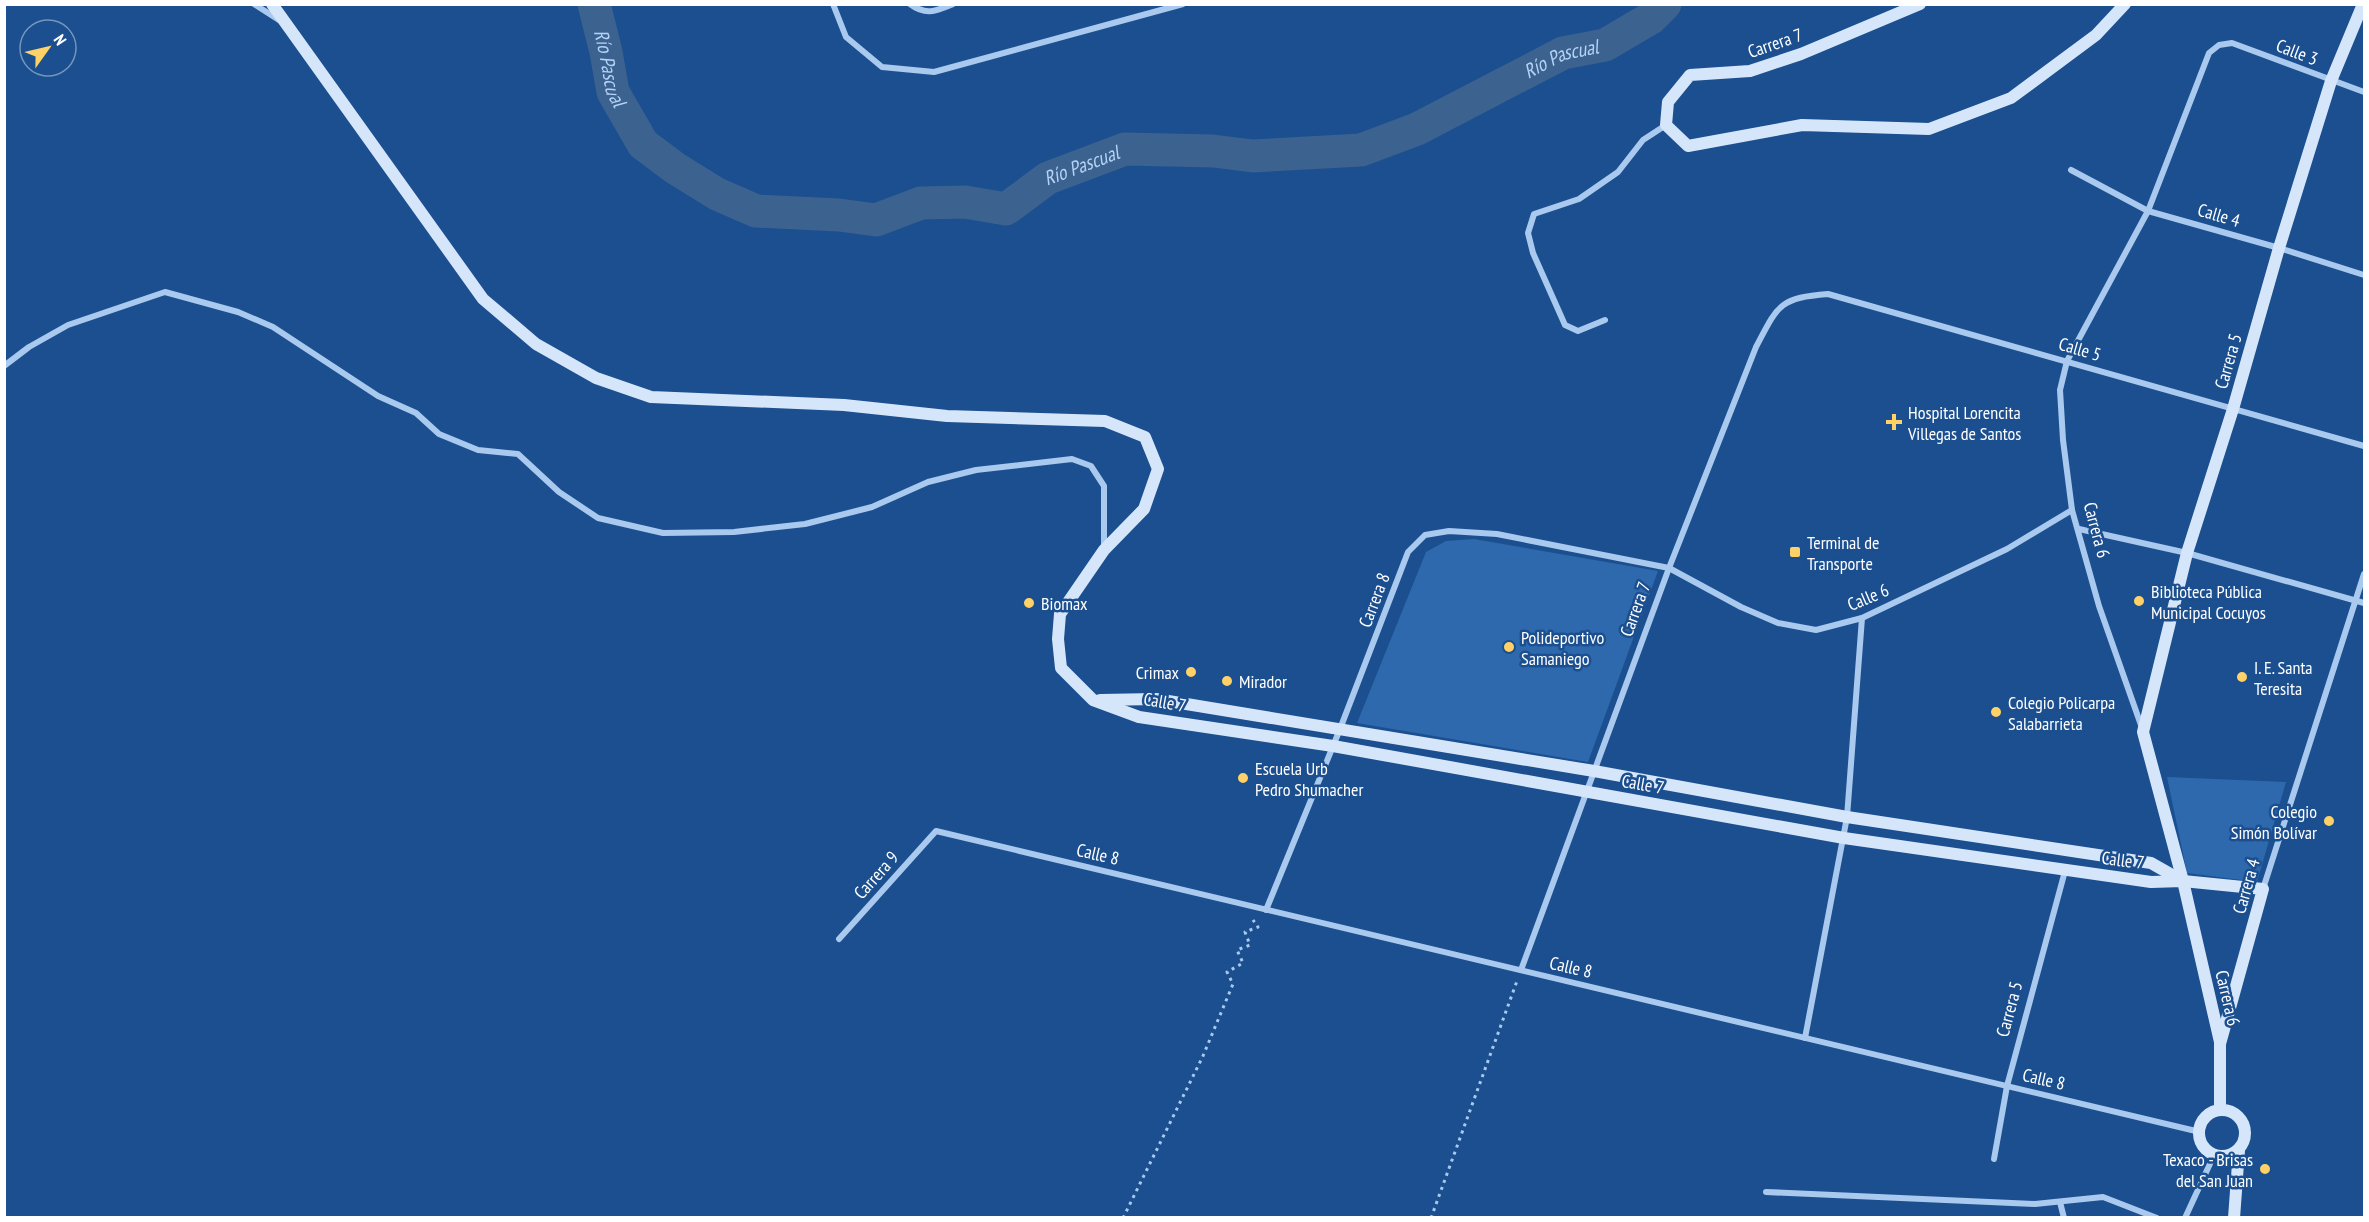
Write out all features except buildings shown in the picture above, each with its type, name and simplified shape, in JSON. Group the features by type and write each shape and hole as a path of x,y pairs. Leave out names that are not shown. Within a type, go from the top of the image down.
{"main road":[{"path":"272,4 483,299 536,344 596,378 651,397 844,405 947,416 1105,421 1145,438 1158,469 1144,509 1104,550 1060,614 1058,639 1061,668 1093,700"},
{"name":"Carrera 7","path":"1666,125 1668,102 1690,75 1750,71 1801,54 1920,4"},
{"path":"1666,125 1688,146 1802,125 1929,129 2011,98 2096,34 2125,4"},
{"name":"Carrera 5","path":"2143,732 2187,553 2233,409 2279,248 2331,81 2363,4"},
{"name":"Calle 7","path":"1093,700 1156,699 1340,729 1594,771 1847,817 2151,863 2183,880"},
{"name":"Calle 7","path":"1093,700 1138,717 1333,746 1844,838 2151,882 2183,880 2262,889"},
{"name":"Carrera 6","path":"2143,732 2183,880 2220,1044"},
{"name":"Carrera 4","path":"2220,1110 2220,1044 2262,889"},
{"path":"2220,1110 2236,1114 2245,1127 2244,1143 2239,1150 2227,1156 2214,1155 2203,1147 2200,1141 2202,1121 2207,1115 2220,1110"},
{"path":"2234,1218 2239,1150"}],"street":[{"path":"254,4 286,24"},
{"path":"833,4 846,37 882,67 934,72 1183,4"},
{"path":"910,4 919,11 931,13 953,4"},
{"name":"Calle 3","path":"2219,45 2232,43 2364,92"},
{"name":"Carrera 6","path":"2143,732 2099,606 2072,510 2063,440 2061,390 2067,361 2148,211 2209,53 2219,45"},
{"path":"1605,320 1578,331 1565,325 1533,253 1528,233 1534,214 1579,199 1618,172 1643,140 1666,125"},
{"name":"Calle 4","path":"2070,170 2148,211 2364,275"},
{"path":"4,366 29,346 68,325 165,292 238,312 273,327 378,396 416,413 439,434 478,450 518,454 560,492 598,518 663,533 734,532 805,524 872,507 928,482 1039,461 1072,459 1091,466 1104,486 1104,550"},
{"name":"Calle 5","path":"1786,302 1798,296 1828,294 2364,446"},
{"name":"Carrera 7","path":"1521,970 1669,568 1756,347 1773,314 1786,302"},
{"name":"Calle 6","path":"1669,568 1741,607 1778,623 1816,630 1862,618 2007,549 2072,510"},
{"path":"2079,529 2187,553 2364,603"},
{"name":"Carrera 8","path":"1266,910 1340,729 1408,552 1425,535 1449,531 1497,534 1669,568"},
{"name":"Carrera 4","path":"2262,889 2364,574"},
{"path":"1805,1038 1847,817 1862,618"},
{"name":"Calle 8","path":"936,831 2200,1132"},
{"name":"Carrera 9","path":"839,939 936,831"},
{"name":"Carrera 5","path":"1994,1159 2007,1086 2065,871"},
{"path":"2185,1218 2214,1155"},
{"path":"1766,1192 2035,1204 2103,1197 2157,1218"},
{"path":"2060,1202 2064,1218"}],"path":[{"path":"1123,1218 1203,1056 1233,984 1227,972 1243,963 1237,950 1250,945 1245,932 1258,927 1251,917 1266,910"},
{"path":"1431,1218 1521,970"}],"shaded area":[{"name":"Polideportivo Samaniego","path":"1474,539 1658,571 1588,762 1357,723 1426,552 1446,541"},
{"path":"2167,777 2286,782 2257,882 2187,873"}],"waterway":[{"name":"Río Pascual","path":"594,4 613,92 643,144 675,168 717,194 756,211 839,215 876,220 921,203 965,202 1006,209 1048,178 1125,149 1213,151 1253,156 1361,150 1417,129 1563,53 1605,45 1651,18 1665,4"}],"place":[{"name":"Hospital Lorencita Villegas de Santos","path":"1894,422"},
{"name":"Terminal de Transporte","path":"1795,552"},
{"name":"Biblioteca Pública Municipal Cocuyos","path":"2139,601"},
{"name":"Biomax","path":"1029,603"},
{"name":"Polideportivo Samaniego","path":"1509,647"},
{"name":"Crimax","path":"1191,672"},
{"name":"I. E. Santa Teresita","path":"2242,677"},
{"name":"Mirador","path":"1227,681"},
{"name":"Colegio Policarpa Salabarrieta","path":"1996,712"},
{"name":"Escuela Urb Pedro Shumacher","path":"1243,778"},
{"name":"Colegio Simón Bolívar","path":"2329,821"},
{"name":"Texaco - Brisas del San Juan","path":"2265,1169"}]}
